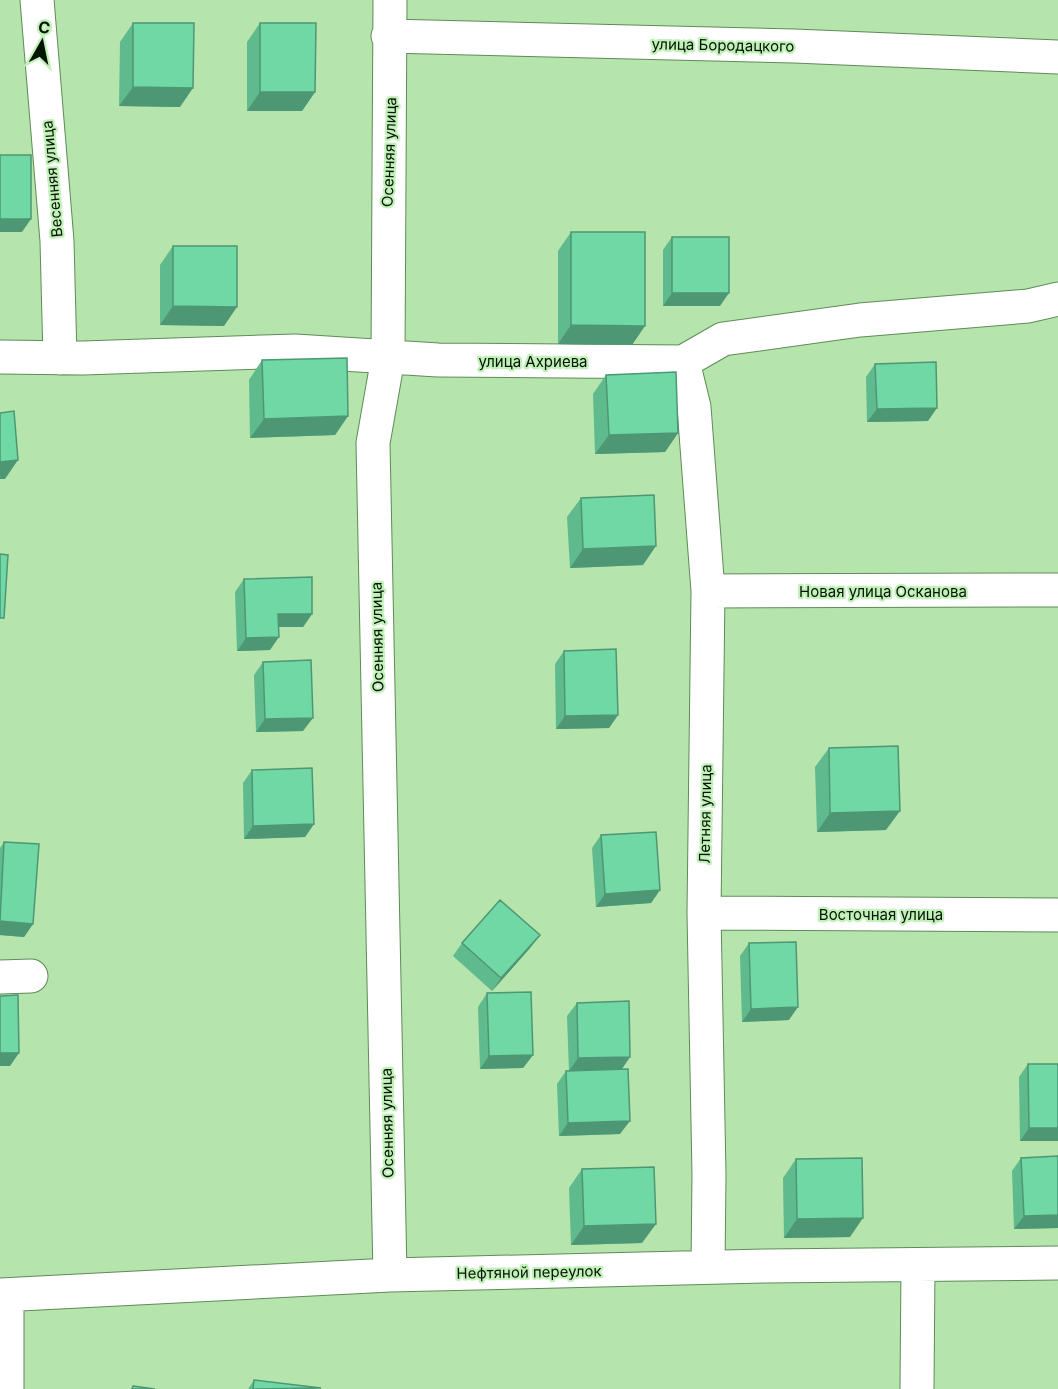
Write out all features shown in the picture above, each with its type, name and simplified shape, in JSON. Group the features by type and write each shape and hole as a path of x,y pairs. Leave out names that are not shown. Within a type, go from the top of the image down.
{"street":[{"name":"Весенняя улица","path":"37,0 57,242 60,358"},
{"name":"Осенняя улица","path":"390,0 388,36 391,98 387,181 388,358 373,443 390,1275"},
{"name":"улица Бородацкого","path":"388,36 794,46 1058,57"},
{"path":"683,362 723,339 860,320 1028,306 1058,298"},
{"name":"улица Ахриева","path":"0,357 60,358 295,351 388,358 683,362"},
{"name":"Летняя улица","path":"683,362 694,407 708,591 704,912 710,1175 708,1267"},
{"name":"Новая улица Осканова","path":"708,591 1058,590"},
{"name":"Восточная улица","path":"704,912 1058,915"},
{"name":"Нефтяной переулок","path":"4,1295 390,1275 708,1267 1058,1263"},
{"path":"917,1389 918,1266"},
{"path":"4,1295 7,1389"}],"building":[{"path":"133,23 194,23 193,88 133,87"},
{"path":"260,23 316,23 315,92 260,92"},
{"path":"0,155 31,155 31,219 0,219"},
{"path":"571,232 645,232 645,326 571,325"},
{"path":"672,237 729,237 729,293 672,293"},
{"path":"173,246 237,246 237,307 173,306"},
{"path":"347,358 348,416 264,419 262,360"},
{"path":"936,362 937,408 877,409 875,364"},
{"path":"676,372 678,433 609,435 606,375"},
{"path":"14,411 18,460 0,462 0,413"},
{"path":"654,495 656,546 583,549 581,498"},
{"path":"0,554 8,555 4,618 0,618"},
{"path":"312,577 312,614 278,614 279,637 246,638 244,579"},
{"path":"616,649 618,715 565,716 564,651"},
{"path":"311,660 313,718 265,719 263,662"},
{"path":"898,746 900,811 830,813 829,748"},
{"path":"312,768 314,824 253,826 252,770"},
{"path":"656,832 660,890 605,894 601,835"},
{"path":"4,842 39,844 33,924 0,921"},
{"path":"500,900 540,935 501,978 462,943"},
{"path":"796,942 798,1007 751,1009 749,943"},
{"path":"531,992 533,1055 489,1056 487,993"},
{"path":"18,995 19,1053 0,1053 0,996"},
{"path":"629,1001 630,1057 578,1058 577,1003"},
{"path":"1028,1064 1058,1064 1058,1128 1029,1128"},
{"path":"628,1069 630,1121 568,1123 566,1071"},
{"path":"1058,1156 1058,1215 1024,1216 1021,1158"},
{"path":"862,1158 863,1218 797,1219 796,1159"},
{"path":"654,1167 656,1224 584,1226 582,1169"},
{"path":"254,1380 321,1388 253,1389"},
{"path":"133,1386 155,1389 132,1389"}]}
